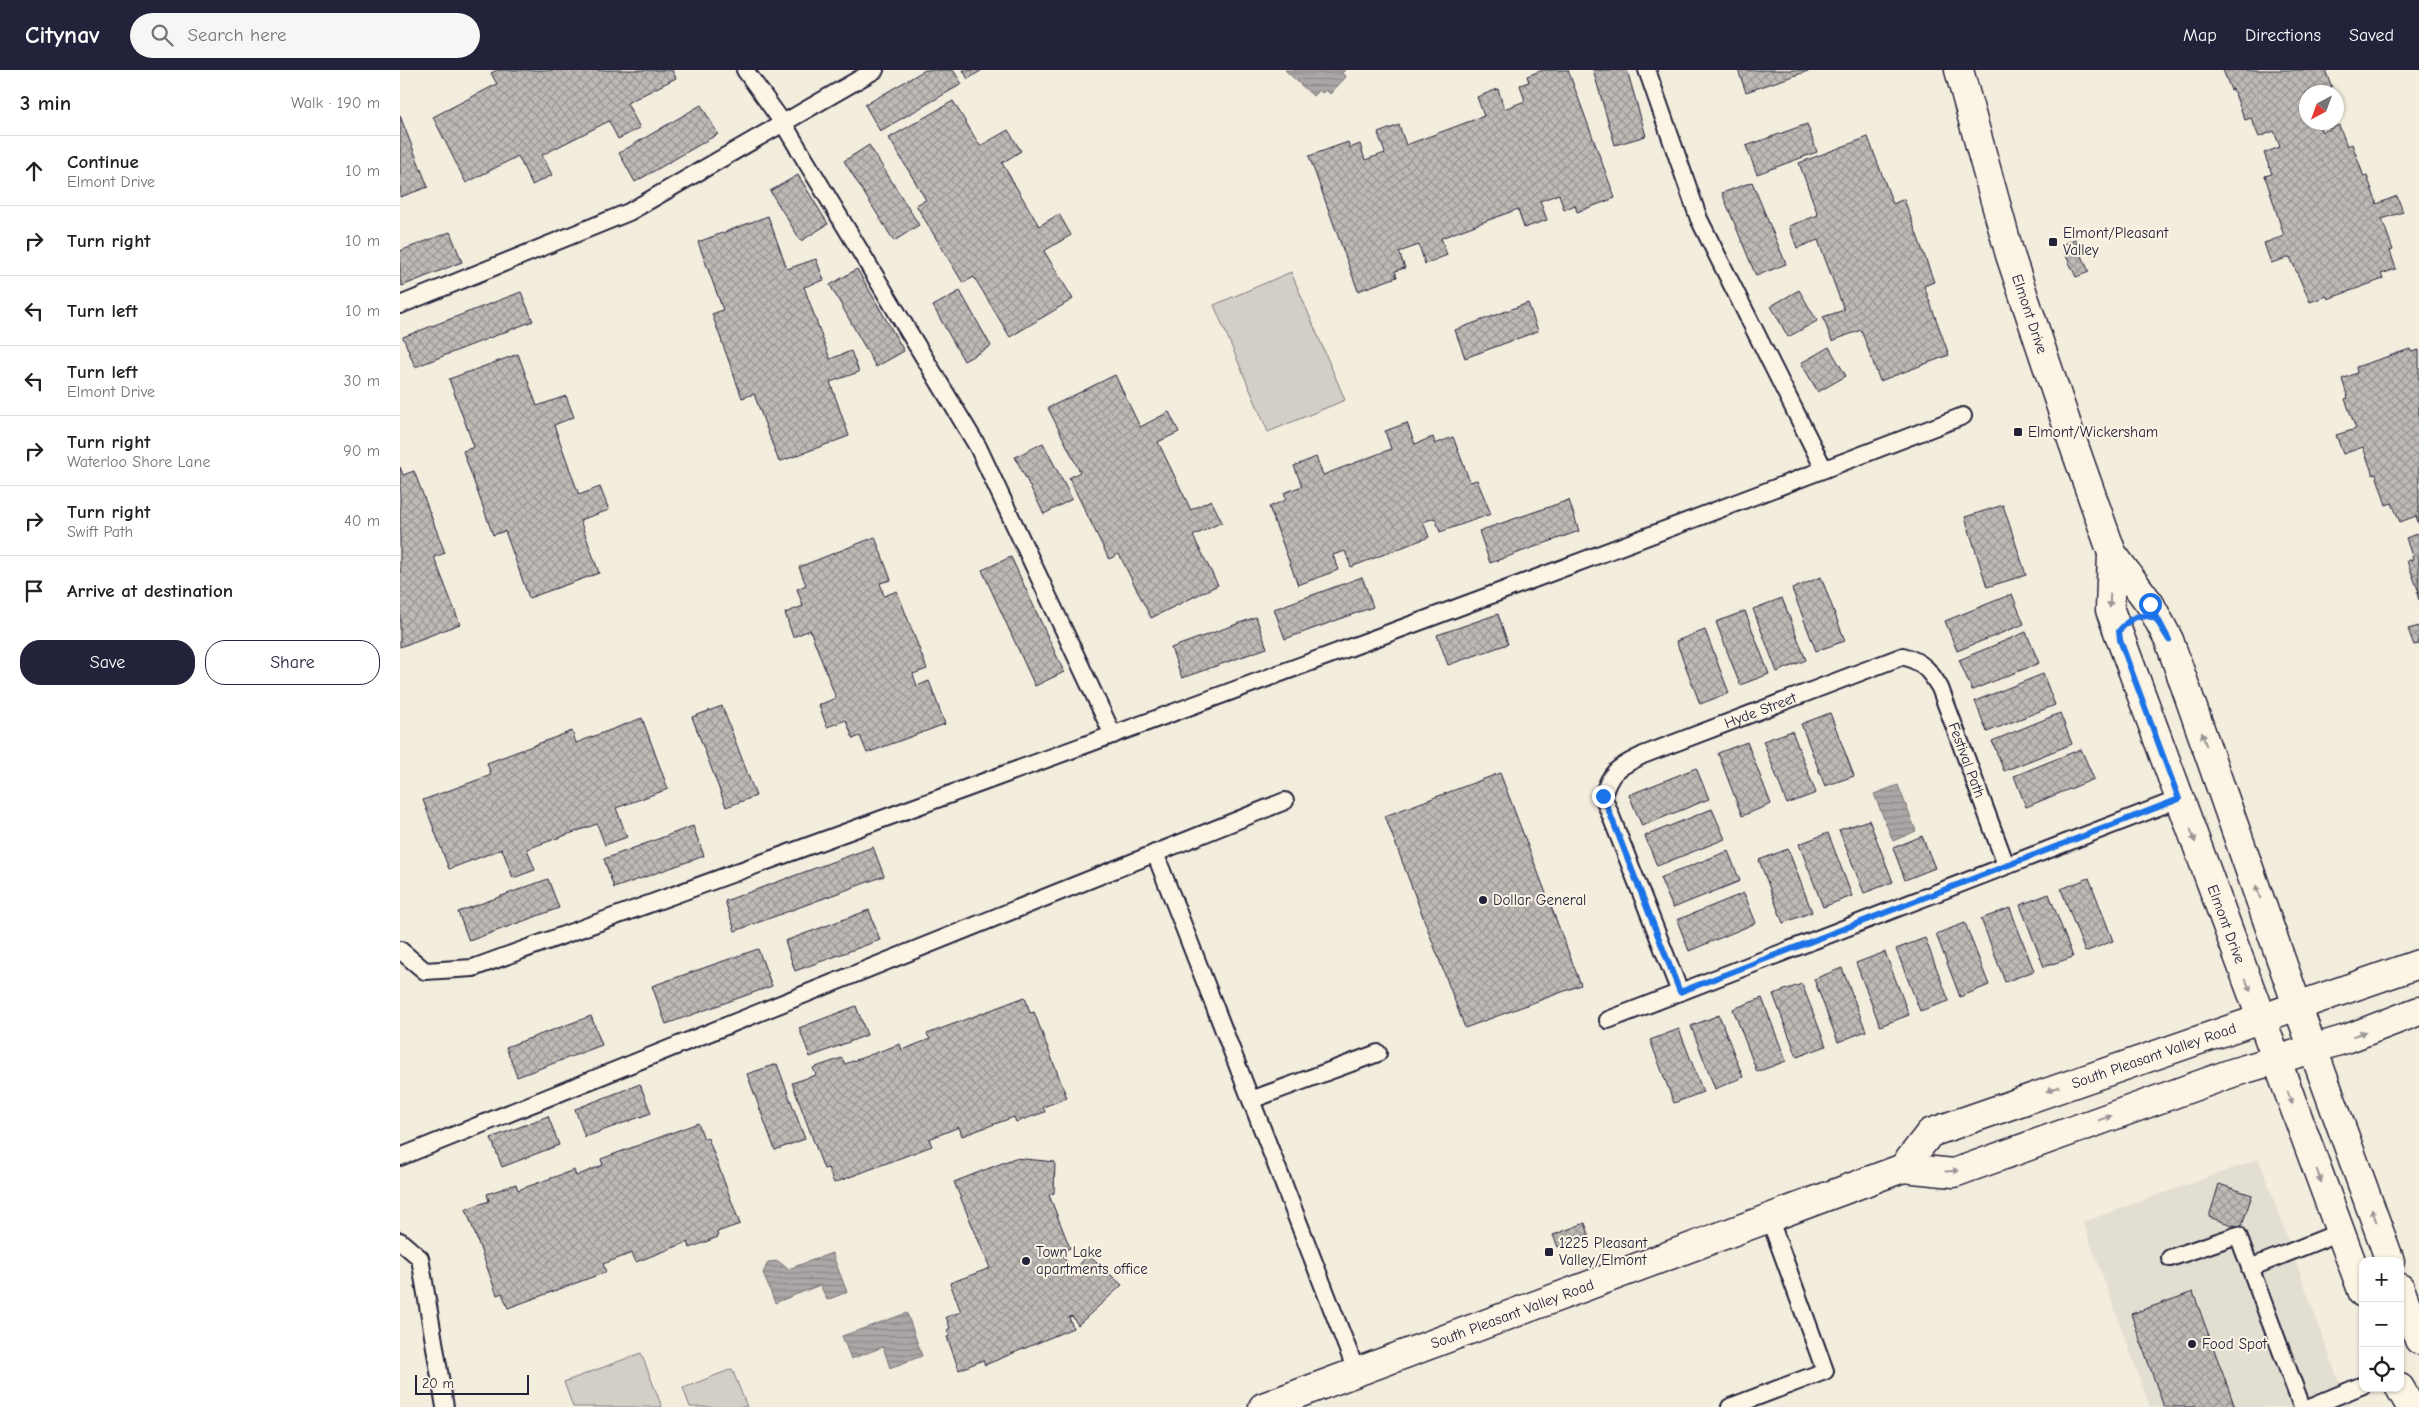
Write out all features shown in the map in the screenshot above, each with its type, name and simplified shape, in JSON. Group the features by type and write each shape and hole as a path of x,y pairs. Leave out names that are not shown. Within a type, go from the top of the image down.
{"street":[{"name":"Elmont Drive","path":"1959,70 2010,255 2112,553 2150,604 2169,640 2297,1005 2389,1257"},
{"name":"Elmont Drive","path":"2112,553 2110,610 2120,640 2359,1283"},
{"path":"2120,640 2119,631 2127,621 2140,615 2156,619 2169,640"},
{"name":"South Pleasant Valley Road","path":"1903,1168 1930,1133 2419,964"},
{"name":"South Pleasant Valley Road","path":"1262,1407 1770,1220 1903,1168 1954,1173 2275,1059 2346,1039 2419,1012"},
{"path":"2404,1299 2419,1340"},
{"path":"2402,1392 2410,1407"}],"lane":[{"path":"745,70 783,123 978,447 1113,735"},
{"path":"400,305 629,212 875,70"},
{"path":"1646,70 1699,219 1824,469"},
{"path":"400,950 425,971 473,968 1113,735 1962,416"},
{"name":"Hyde Street","path":"1680,992 1603,796 1608,778 1621,766 1643,755 1904,656 1918,660"},
{"name":"Festival Path","path":"1918,660 1930,671 1940,688 2006,865"},
{"path":"1608,1020 2179,799"},
{"path":"400,1157 1285,800"},
{"path":"1155,853 1357,1373"},
{"path":"1251,1100 1378,1053"},
{"path":"1730,1407 1826,1371 1770,1220"},
{"path":"2250,1268 2340,1232"},
{"path":"2170,1258 2238,1235 2302,1407"},
{"path":"400,1241 420,1258 445,1407"},
{"path":"2310,1407 2359,1387"}],"shaded area":[{"path":"1285,70 1345,70 1342,73 1346,77 1330,94 1326,90 1322,93 1319,90 1313,96"},
{"path":"1291,272 1345,400 1268,432 1214,305"},
{"path":"1898,785 1916,831 1893,841 1874,794"},
{"path":"2259,1159 2348,1407 2150,1407 2083,1222"},
{"path":"832,1253 847,1292 827,1300 820,1285 775,1303 763,1273 768,1262 778,1261 788,1269"},
{"path":"907,1313 922,1356 890,1368 883,1347 851,1359 842,1336"},
{"path":"641,1353 662,1407 573,1407 564,1382"},
{"path":"732,1369 747,1407 690,1407 683,1388"}],"building":[{"path":"497,70 672,70 676,78 627,103 640,128 618,139 609,121 542,155 552,175 532,185 518,156 466,183 433,117 497,84 491,73"},
{"path":"925,70 953,70 962,84 880,131 865,105"},
{"path":"963,70 982,70 968,79"},
{"path":"1543,70 1568,70 1615,198 1577,212 1575,205 1564,210 1559,194 1540,201 1547,220 1524,228 1518,209 1441,238 1447,255 1425,264 1419,245 1399,252 1405,268 1395,271 1397,277 1358,291 1309,156 1348,142 1350,148 1360,144 1365,160 1385,153 1378,133 1399,125 1406,145 1484,116 1477,97 1498,89 1504,109 1525,101 1520,85 1529,82 1527,76"},
{"path":"1593,70 1627,70 1646,136 1615,145"},
{"path":"1738,70 1811,70 1746,92"},
{"path":"2223,70 2325,70 2331,85 2299,85 2299,130 2321,130 2322,132 2341,130 2347,146 2352,144 2364,177 2367,176 2377,204 2397,196 2403,212 2382,219 2393,250 2390,251 2396,269 2381,274 2383,279 2328,299 2327,296 2310,302 2290,257 2271,263 2264,243 2284,236 2265,176 2272,174 2264,153 2280,147 2274,131 2259,137 2251,118 2245,120 2233,89 2231,90"},
{"path":"953,101 980,146 1008,130 1021,151 1002,163 1039,226 1059,214 1071,235 1044,251 1073,299 1010,337 974,277 963,283 916,205 926,200 889,138"},
{"path":"701,105 718,134 635,182 619,153"},
{"path":"400,116 428,187 400,197"},
{"path":"1807,124 1817,152 1757,174 1746,146"},
{"path":"1868,137 1893,204 1904,199 1934,282 1924,286 1949,355 1880,381 1861,330 1832,341 1823,317 1844,310 1818,240 1797,248 1789,226 1818,215 1799,163"},
{"path":"869,145 919,225 894,241 844,161"},
{"path":"798,175 828,224 801,241 770,191"},
{"path":"1752,182 1786,264 1756,276 1722,193"},
{"path":"768,216 787,269 816,259 824,280 804,287 830,359 851,351 859,372 830,382 849,436 779,462 754,394 742,398 712,314 723,310 698,242"},
{"path":"450,232 462,262 402,286 400,280 400,251"},
{"path":"2075,239 2089,272 2076,277 2061,245"},
{"path":"857,269 904,351 876,367 830,285"},
{"path":"1799,290 1817,321 1788,337 1771,306"},
{"path":"960,291 991,346 964,361 933,306"},
{"path":"521,292 533,321 415,367 403,337"},
{"path":"1528,303 1538,331 1465,358 1455,330"},
{"path":"1829,347 1846,376 1818,392 1801,363"},
{"path":"2410,349 2411,352 2419,350 2419,525 2416,516 2400,522 2392,503 2386,505 2376,474 2373,475 2363,447 2343,454 2336,435 2356,429 2345,399 2348,398 2342,379 2357,373 2356,367"},
{"path":"518,354 537,406 566,396 574,417 554,425 579,495 600,487 609,510 580,520 599,573 529,598 505,531 493,535 463,451 474,447 449,379"},
{"path":"1115,375 1140,427 1169,412 1179,432 1158,442 1191,510 1211,500 1222,522 1193,536 1218,585 1151,618 1119,554 1109,559 1069,478 1080,472 1048,408"},
{"path":"1407,423 1415,444 1433,437 1435,444 1453,437 1470,482 1477,480 1491,514 1440,532 1435,518 1423,522 1429,537 1351,567 1345,551 1333,555 1338,570 1298,585 1269,507 1286,500 1284,493 1302,486 1294,466 1316,457 1323,475 1391,449 1385,431"},
{"path":"1043,443 1072,499 1044,514 1015,457"},
{"path":"400,467 403,475 414,471 445,553 434,557 460,624 400,647"},
{"path":"1569,500 1579,531 1490,563 1479,531"},
{"path":"2003,505 2026,575 1987,587 1965,517"},
{"path":"2419,533 2419,592 2407,561 2413,559 2406,538"},
{"path":"875,537 891,580 880,583 884,596 897,591 927,669 913,674 917,686 929,681 945,724 867,753 860,736 853,739 846,720 827,727 819,705 836,698 810,630 793,637 785,613 803,606 797,589 806,585 799,567"},
{"path":"1011,557 1064,672 1035,686 982,570"},
{"path":"1362,577 1373,607 1285,639 1274,609"},
{"path":"1821,577 1845,641 1816,651 1792,589"},
{"path":"2012,594 2024,624 1957,651 1945,621"},
{"path":"1782,598 1806,660 1777,672 1753,609"},
{"path":"1745,611 1769,674 1740,685 1716,622"},
{"path":"1498,614 1508,644 1448,665 1437,635"},
{"path":"1256,617 1267,648 1182,678 1171,648"},
{"path":"2419,626 2419,644 2414,645 2408,629"},
{"path":"1705,630 1729,693 1700,704 1676,641"},
{"path":"2026,632 2039,663 1972,690 1959,660"},
{"path":"2043,674 2055,705 1987,732 1975,701"},
{"path":"722,706 756,796 726,807 692,717"},
{"path":"1830,713 1854,776 1825,786 1801,724"},
{"path":"2060,713 2072,744 2004,771 1992,741"},
{"path":"642,718 668,789 616,808 627,837 605,845 597,824 527,849 535,870 513,878 502,849 449,869 423,800 491,775 487,763 572,731 576,743"},
{"path":"1792,731 1816,793 1787,804 1763,741"},
{"path":"1747,742 1771,804 1742,816 1718,753"},
{"path":"2081,749 2094,779 2026,807 2014,776"},
{"path":"1696,768 1709,799 1642,826 1629,795"},
{"name":"Dollar General","path":"1500,773 1581,985 1465,1028 1385,816"},
{"path":"1712,809 1725,839 1657,866 1645,836"},
{"path":"1869,820 1893,882 1864,893 1839,830"},
{"path":"693,826 704,856 614,888 604,859"},
{"path":"1828,833 1852,896 1823,907 1799,844"},
{"path":"1922,836 1935,868 1905,880 1893,848"},
{"path":"873,847 884,876 735,931 725,901"},
{"path":"1788,849 1812,912 1783,923 1759,860"},
{"path":"1728,851 1740,881 1673,908 1660,878"},
{"path":"2089,878 2113,941 2085,952 2061,889"},
{"path":"548,879 559,908 469,941 458,912"},
{"path":"1744,893 1756,923 1689,951 1677,920"},
{"path":"2049,894 2073,957 2044,967 2020,905"},
{"path":"2010,908 2034,971 2005,982 1981,919"},
{"path":"869,910 880,940 795,971 785,941"},
{"path":"1965,923 1989,985 1960,997 1936,934"},
{"path":"1925,938 1949,1001 1920,1011 1896,949"},
{"path":"758,949 772,986 666,1024 652,986"},
{"path":"1885,952 1909,1015 1880,1026 1856,963"},
{"path":"1842,968 1866,1031 1838,1042 1814,979"},
{"path":"1802,984 1826,1046 1797,1057 1773,994"},
{"path":"1025,997 1030,1013 1034,1012 1067,1098 1043,1107 1045,1112 1016,1122 1014,1117 962,1136 959,1127 929,1139 932,1146 834,1183 828,1168 824,1169 792,1083 816,1075 813,1068 842,1058 845,1064 900,1044 902,1050 930,1039 927,1034"},
{"path":"1762,998 1786,1061 1757,1072 1733,1009"},
{"path":"856,1006 867,1035 810,1057 799,1028"},
{"path":"1719,1015 1743,1077 1715,1089 1691,1026"},
{"path":"591,1016 602,1045 517,1077 506,1047"},
{"path":"1679,1029 1703,1092 1674,1103 1650,1040"},
{"path":"777,1064 805,1139 775,1150 747,1074"},
{"path":"640,1084 651,1113 585,1137 575,1109"},
{"path":"548,1116 559,1145 502,1167 491,1138"},
{"path":"698,1123 704,1139 708,1138 740,1224 717,1232 718,1237 690,1248 688,1242 636,1262 632,1253 603,1264 606,1272 508,1308 502,1293 497,1295 466,1209 489,1201 487,1194 516,1184 518,1190 574,1170 576,1176 603,1165 601,1159"},
{"name":"Town Lake apartments office","path":"1015,1158 1055,1162 1054,1193 1049,1195 1070,1248 1062,1252 1071,1274 1088,1255 1122,1285 1078,1325 1072,1316 1069,1317 1073,1328 985,1365 983,1360 959,1370 947,1337 950,1336 947,1330 950,1328 946,1317 961,1312 950,1283 990,1268 954,1182"},
{"path":"2219,1184 2252,1195 2241,1228 2209,1217"},
{"path":"1585,1223 1589,1235 1558,1247 1553,1235"},
{"path":"2193,1292 2235,1407 2164,1407 2131,1314"}],"place":[{"name":"Elmont/Pleasant Valley","path":"2053,242"},
{"name":"Elmont/Wickersham","path":"2018,432"},
{"name":"Dollar General","path":"1483,900"},
{"name":"1225 Pleasant Valley/Elmont","path":"1549,1252"},
{"name":"Town Lake apartments office","path":"1026,1261"},
{"name":"Food Spot","path":"2192,1344"}],"route":[{"path":"1603,796 1680,992 2179,799 2120,640 2119,631 2127,621 2140,615 2156,619 2169,640 2150,604"}]}
